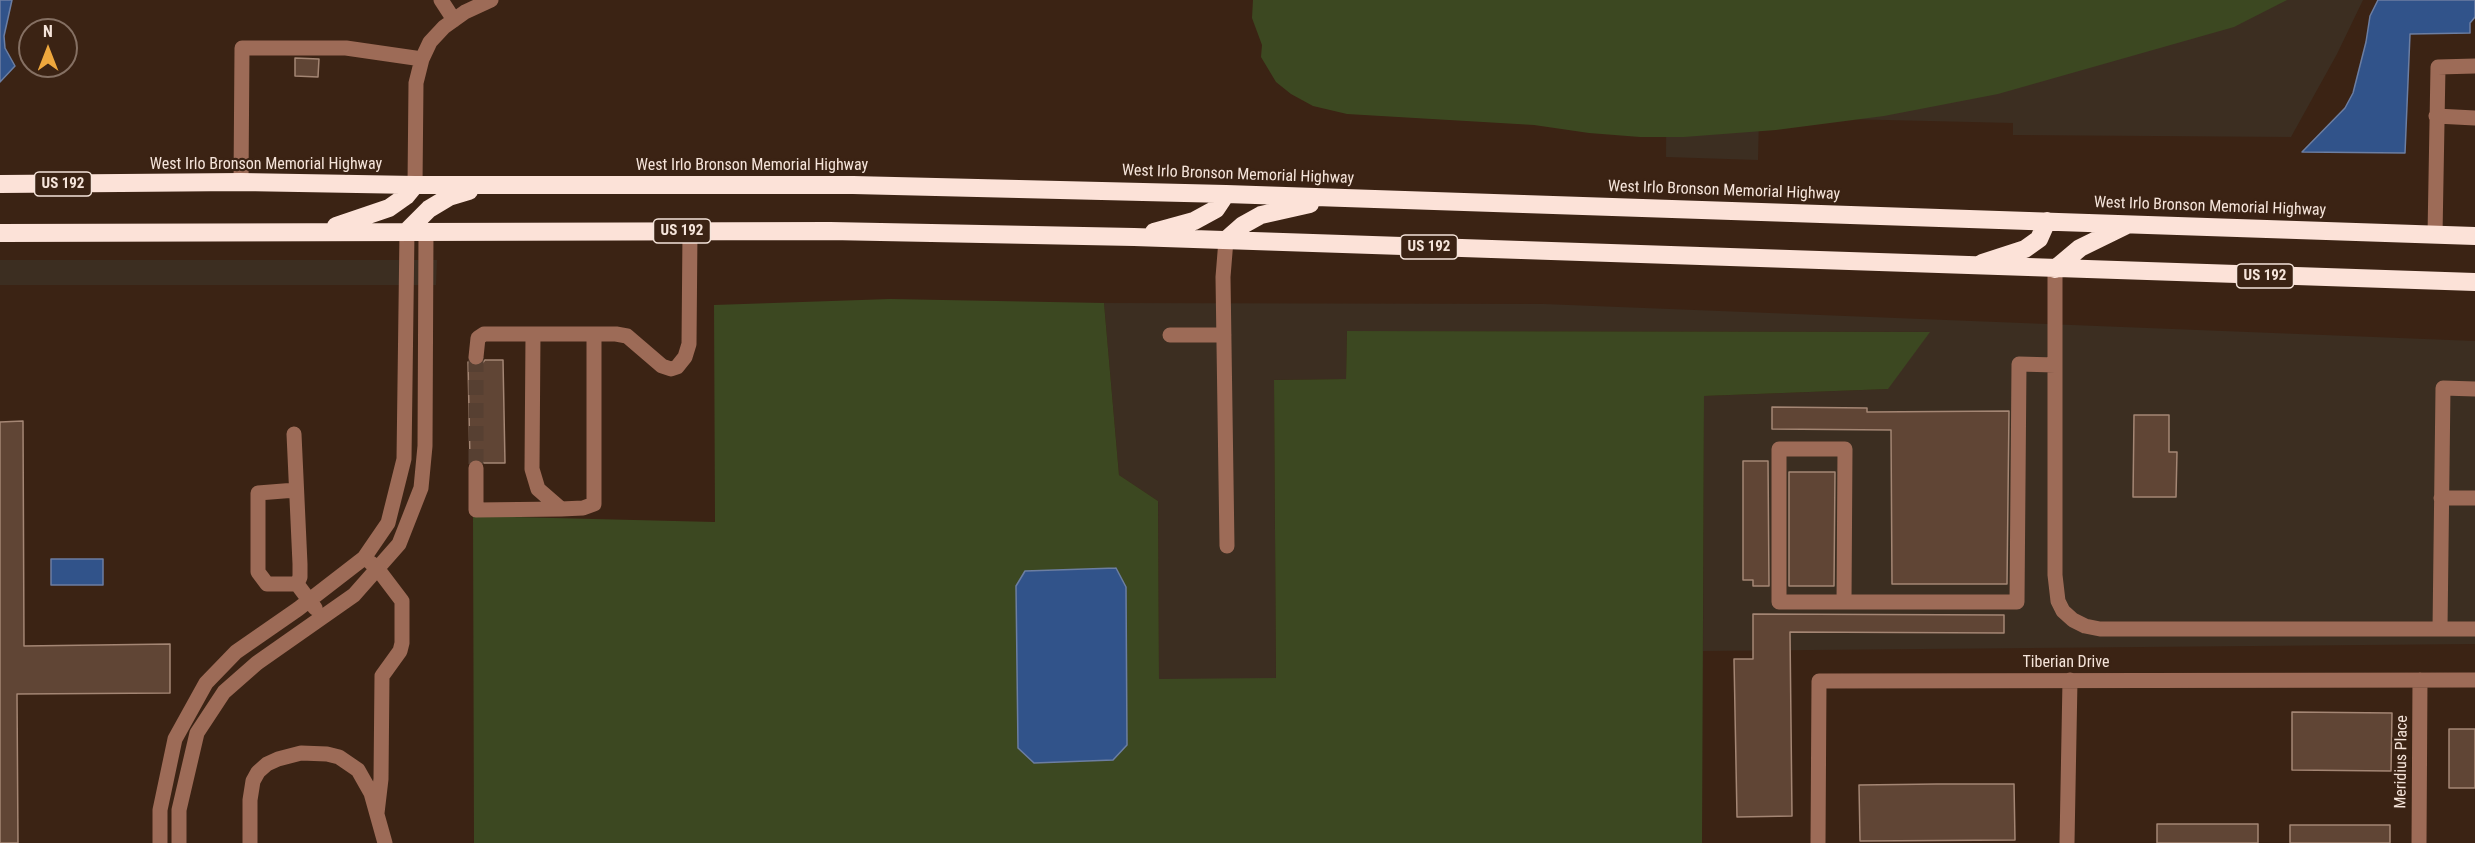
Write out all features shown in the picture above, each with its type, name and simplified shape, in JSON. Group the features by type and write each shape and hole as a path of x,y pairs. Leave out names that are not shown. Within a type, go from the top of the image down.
{"highway":[{"name":"West Irlo Bronson Memorial Highway","path":"0,184 125,185 241,182 415,185 842,185 1226,194 2475,236"},
{"path":"321,232 390,208 406,196 415,185"},
{"path":"407,231 429,209 449,197 491,185"},
{"path":"1134,237 1194,221 1216,209 1226,194"},
{"path":"1226,240 1243,225 1261,215 1335,198"},
{"path":"1969,267 2025,249 2039,239 2047,221"},
{"path":"2055,269 2080,248 2128,224"},
{"name":"US 192","path":"0,233 690,231 1134,237 1969,267 2475,282"}],"street":[{"path":"441,0 454,20"},
{"path":"415,185 416,83 422,59 430,42 454,20 491,0"},
{"path":"241,182 242,48 346,48 422,59"},
{"path":"2435,234 2438,67 2475,66"},
{"path":"2436,116 2475,118"},
{"path":"160,843 160,810 175,739 206,683 236,652 310,600 364,558 388,523 404,459 407,231"},
{"path":"179,843 179,810 197,733 224,692 256,663 354,595 399,544 421,488 425,446 426,231"},
{"path":"476,357 478,338 484,334 594,334 627,336 662,366 671,369 678,367 685,357 689,344 690,231"},
{"path":"1226,240 1223,277 1227,546"},
{"path":"2055,269 2055,575 2058,601 2063,611 2073,620 2085,626 2100,629 2475,629"},
{"path":"533,334 532,470 538,489 561,509"},
{"path":"476,468 476,510 583,508 594,504 594,334"},
{"path":"1170,335 1224,335"},
{"path":"1844,602 1845,449 1779,449 1779,602 1844,602 2018,602 2019,364 2055,365"},
{"path":"2440,629 2443,388 2475,389"},
{"path":"294,434 296,490 299,507 300,577 297,584"},
{"path":"296,490 258,493 258,572 267,584 297,584"},
{"path":"2441,498 2475,498"},
{"path":"364,558 378,568 402,601 400,651 382,676 381,779 377,813"},
{"path":"297,584 322,618"},
{"path":"2067,843 2070,680"},
{"name":"Meridius Place","path":"2419,843 2420,680"},
{"name":"Tiberian Drive","path":"1818,843 1819,681 2475,680"},
{"path":"250,843 250,800 253,781 258,772 267,764 289,755 327,754 350,763 364,779 385,843"}],"shaded area":[{"path":"1667,0 2363,0 2337,54 2291,137 2013,135 2013,123 1759,117 1758,160 1666,157"},
{"path":"0,260 437,260 436,285 0,285"},
{"path":"1104,303 1544,304 2475,341 2475,644 1703,651 1704,396 1887,389 1929,332 1347,331 1346,379 1274,380 1276,679 1159,679 1158,501 1119,475"}],"green space":[{"path":"1253,0 2287,0 2234,27 1998,94 1884,116 1776,130 1684,137 1640,137 1534,125 1347,114 1313,106 1291,94 1276,82 1261,57 1262,45 1252,18"},
{"path":"890,299 1104,303 1119,475 1158,501 1159,679 1276,678 1274,380 1346,379 1347,331 1930,332 1888,389 1704,396 1702,843 474,843 473,516 715,522 714,305"}],"water":[{"path":"0,0 12,0 4,36 5,48 15,66 0,82"},
{"path":"2378,0 2475,0 2475,17 2470,23 2470,33 2410,34 2405,153 2302,152 2345,108 2353,93 2370,16"},
{"path":"51,559 103,559 103,585 51,585"},
{"path":"1116,568 1126,587 1127,745 1113,760 1034,763 1018,748 1016,586 1025,571"}],"building":[{"path":"295,58 319,59 318,77 295,76"},
{"path":"485,360 503,360 505,463 484,463 477,458 470,461 468,362 476,367"},
{"path":"1772,407 1867,408 1867,412 2009,411 2007,584 1892,584 1891,430 1772,429"},
{"path":"2134,415 2169,415 2169,452 2177,452 2176,497 2133,497"},
{"path":"23,421 24,646 170,644 170,693 17,694 18,843 0,843 0,422"},
{"path":"1743,461 1768,461 1769,586 1753,586 1753,580 1743,580"},
{"path":"1789,472 1835,472 1834,586 1789,586"},
{"path":"1753,614 2004,615 2004,633 1790,632 1792,816 1737,817 1734,659 1753,659"},
{"path":"2292,712 2392,713 2391,771 2292,770"},
{"path":"2449,729 2475,729 2475,788 2449,788"},
{"path":"2014,784 2015,840 1860,841 1859,785"},
{"path":"2157,824 2258,824 2258,843 2157,843"},
{"path":"2290,825 2390,825 2390,843 2290,843"}],"tunnel":[{"path":"476,357 476,468"}]}
